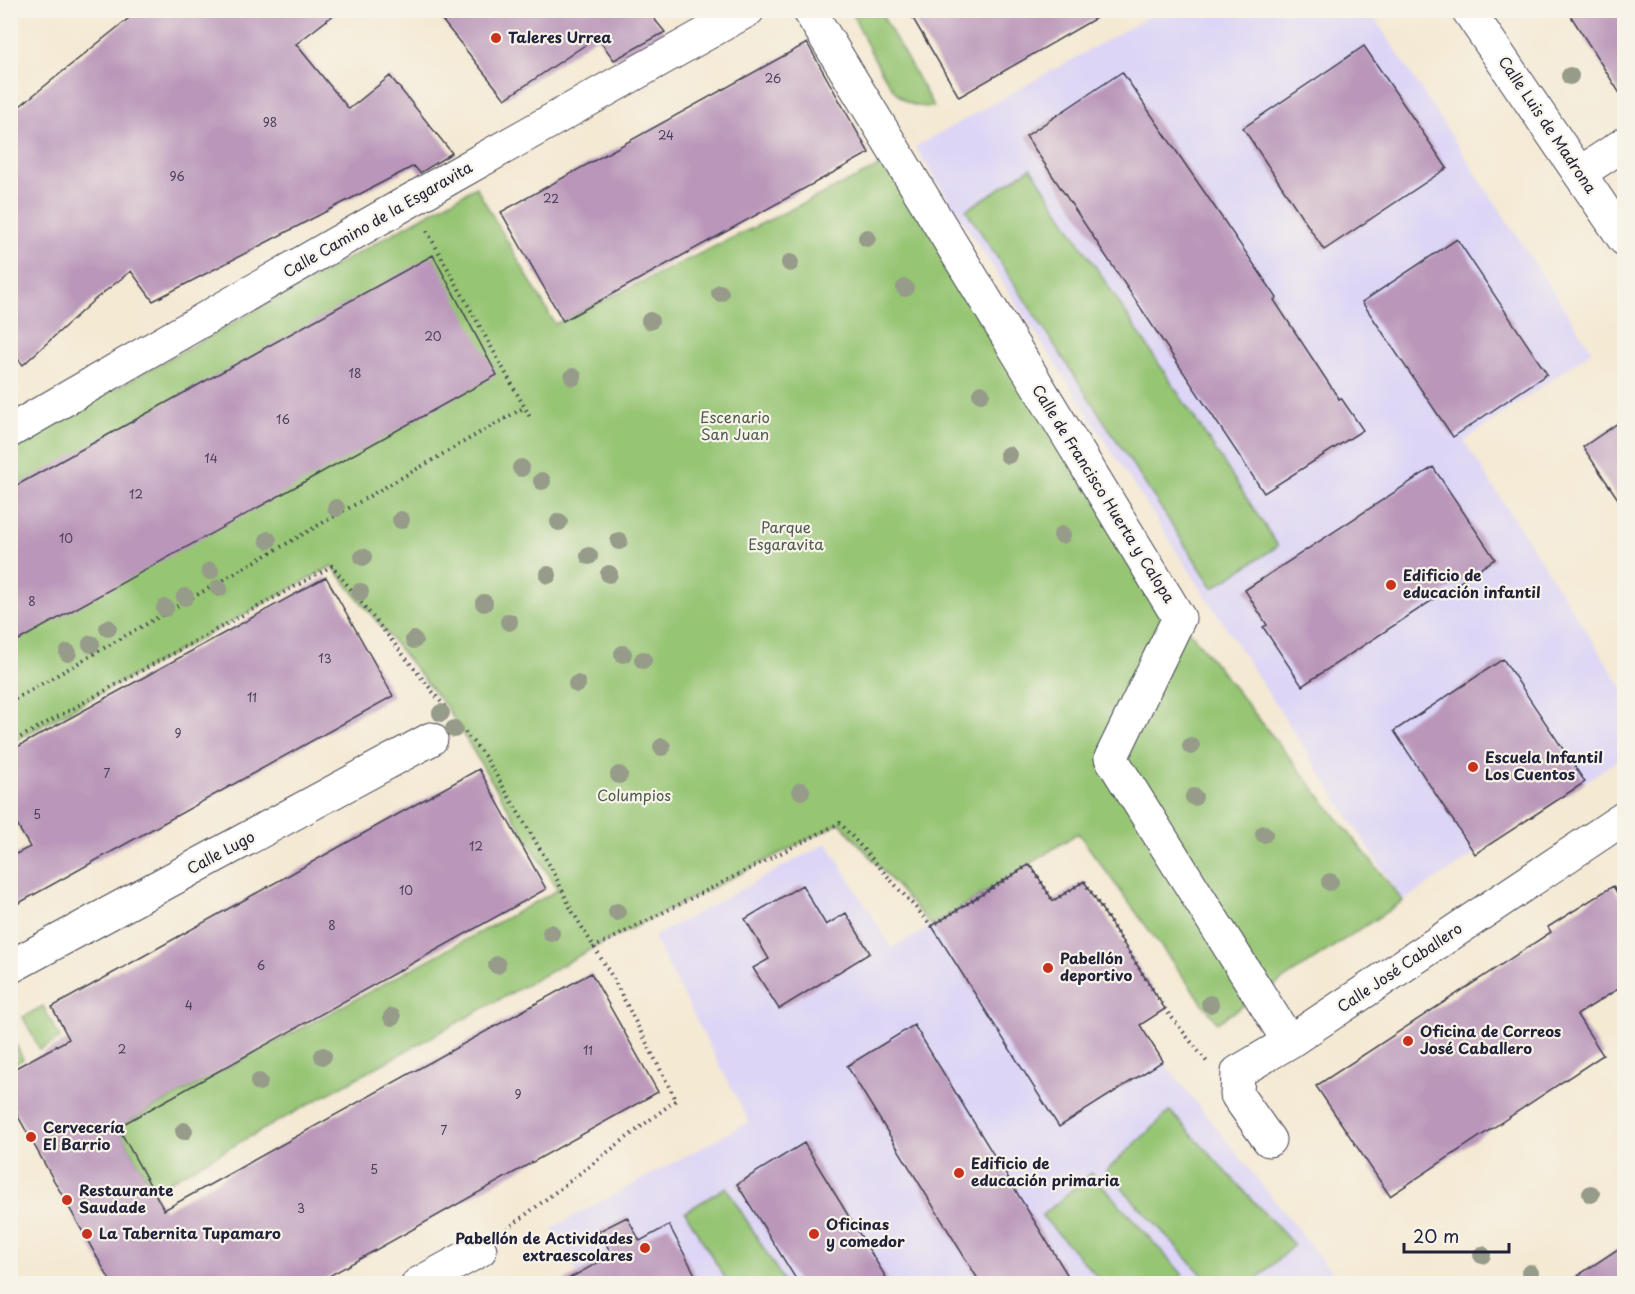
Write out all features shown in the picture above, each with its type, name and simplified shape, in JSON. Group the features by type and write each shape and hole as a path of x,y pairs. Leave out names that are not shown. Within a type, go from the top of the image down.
{"street":[{"name":"Calle Camino de la Esgaravita","path":"10,431 748,10"},
{"name":"Calle de Francisco Huerta y Calopa","path":"809,10 1179,618 1111,758 1289,1042"},
{"name":"Calle Luis de Madrona","path":"1468,10 1624,239"},
{"path":"1581,173 1624,144"},
{"name":"Calle Lugo","path":"10,967 431,740"},
{"name":"Calle José Caballero","path":"1269,1140 1237,1095 1238,1072 1289,1042 1624,818"},
{"path":"418,1284 480,1250"}],"path":[{"path":"410,201 530,417"},
{"path":"10,702 525,407"},
{"path":"10,743 332,566 447,709"},
{"path":"461,727 492,769 553,871 593,948 613,978 676,1100 480,1250"},
{"path":"593,948 840,823 932,927 1030,864 1053,901 1084,881 1165,1009 1210,1065"}],"shaded area":[{"path":"1159,11 1370,11 1592,351 1464,441 1624,690 1624,756 1403,901 915,147"},
{"path":"827,843 892,948 932,926 1030,864 1053,901 1084,881 1165,1009 1140,1025 1163,1061 1331,1271 1317,1284 582,1283 552,1228 749,1122 653,937"}],"green space":[{"path":"880,11 934,107 917,106 899,96 875,61 852,12"},
{"name":"Parque Esgaravita","path":"896,156 1179,618 1403,901 1217,1023 1078,833 932,926 840,823 593,948 153,1190 118,1127 558,890 447,708 332,566 11,743 11,447 476,187 555,324 874,169"},
{"path":"1031,168 1278,546 1213,588 966,210"},
{"path":"43,1006 60,1038 40,1050 23,1017"},
{"path":"11,1035 23,1059 10,1066"},
{"path":"1170,1111 1294,1245 1252,1283 1210,1283 1106,1171"},
{"path":"1091,1173 1183,1275 1173,1283 1103,1283 1042,1216"},
{"path":"726,1187 785,1283 728,1283 685,1212"}],"building":[{"path":"139,10 340,10 296,44 349,109 390,76 452,153 420,173 414,166 153,301 131,271 94,300 23,365 10,350 10,114"},
{"path":"434,10 647,10 665,32 614,60 597,37 505,99"},
{"path":"908,10 1110,10 959,97"},
{"path":"1567,10 1624,10 1624,100"},
{"path":"807,43 869,153 563,321 501,212"},
{"path":"1364,46 1447,168 1324,250 1243,128"},
{"path":"1122,72 1277,298 1274,300 1339,399 1341,398 1363,430 1264,493 1026,136"},
{"path":"1457,239 1547,374 1453,437 1362,302"},
{"path":"433,255 497,375 10,645 10,489"},
{"path":"1624,419 1624,508 1583,447"},
{"name":"Edificio de educación infantil","path":"1433,467 1495,559 1302,686 1263,627 1267,625 1245,590"},
{"path":"326,577 393,696 10,908 10,857 30,847 10,813 10,751"},
{"path":"1503,659 1585,782 1475,854 1394,731"},
{"path":"479,769 546,889 118,1127 164,1210 591,973 658,1092 315,1284 112,1284 10,1102 10,1071 69,1039 52,1007"},
{"name":"Pabellón deportivo","path":"1030,864 1053,901 1084,881 1165,1009 1140,1025 1163,1061 1059,1127 932,926"},
{"path":"802,885 826,925 846,913 870,953 779,1009 753,968 769,959 745,919"},
{"path":"1613,886 1624,904 1624,985 1577,1015 1603,1055 1390,1196 1316,1086 1551,932 1548,927"},
{"name":"Edificio de educación primaria","path":"914,1025 1073,1284 981,1284 847,1066"},
{"name":"Oficinas y comedor","path":"804,1143 890,1284 799,1284 737,1184"},
{"name":"Pabellón de Actividades extraescolares","path":"627,1217 640,1241 669,1225 700,1284 559,1284 612,1255 599,1231"},
{"path":"1624,1245 1624,1284 1565,1284"}],"place":[{"name":"Taleres Urrea","path":"496,38"},
{"name":"Edificio de educación infantil","path":"1391,585"},
{"name":"Escuela Infantil Los Cuentos","path":"1473,767"},
{"name":"Pabellón deportivo","path":"1048,968"},
{"name":"Oficina de Correos José Caballero","path":"1408,1041"},
{"name":"Cervecería El Barrio","path":"31,1137"},
{"name":"Edificio de educación primaria","path":"959,1173"},
{"name":"Restaurante Saudade","path":"67,1200"},
{"name":"La Tabernita Tupamaro","path":"87,1234"},
{"name":"Oficinas y comedor","path":"814,1234"},
{"name":"Pabellón de Actividades extraescolares","path":"645,1248"}],"park label":[{"name":"Escenario San Juan","path":"735,426"},
{"name":"Columpios","path":"634,796"}]}
